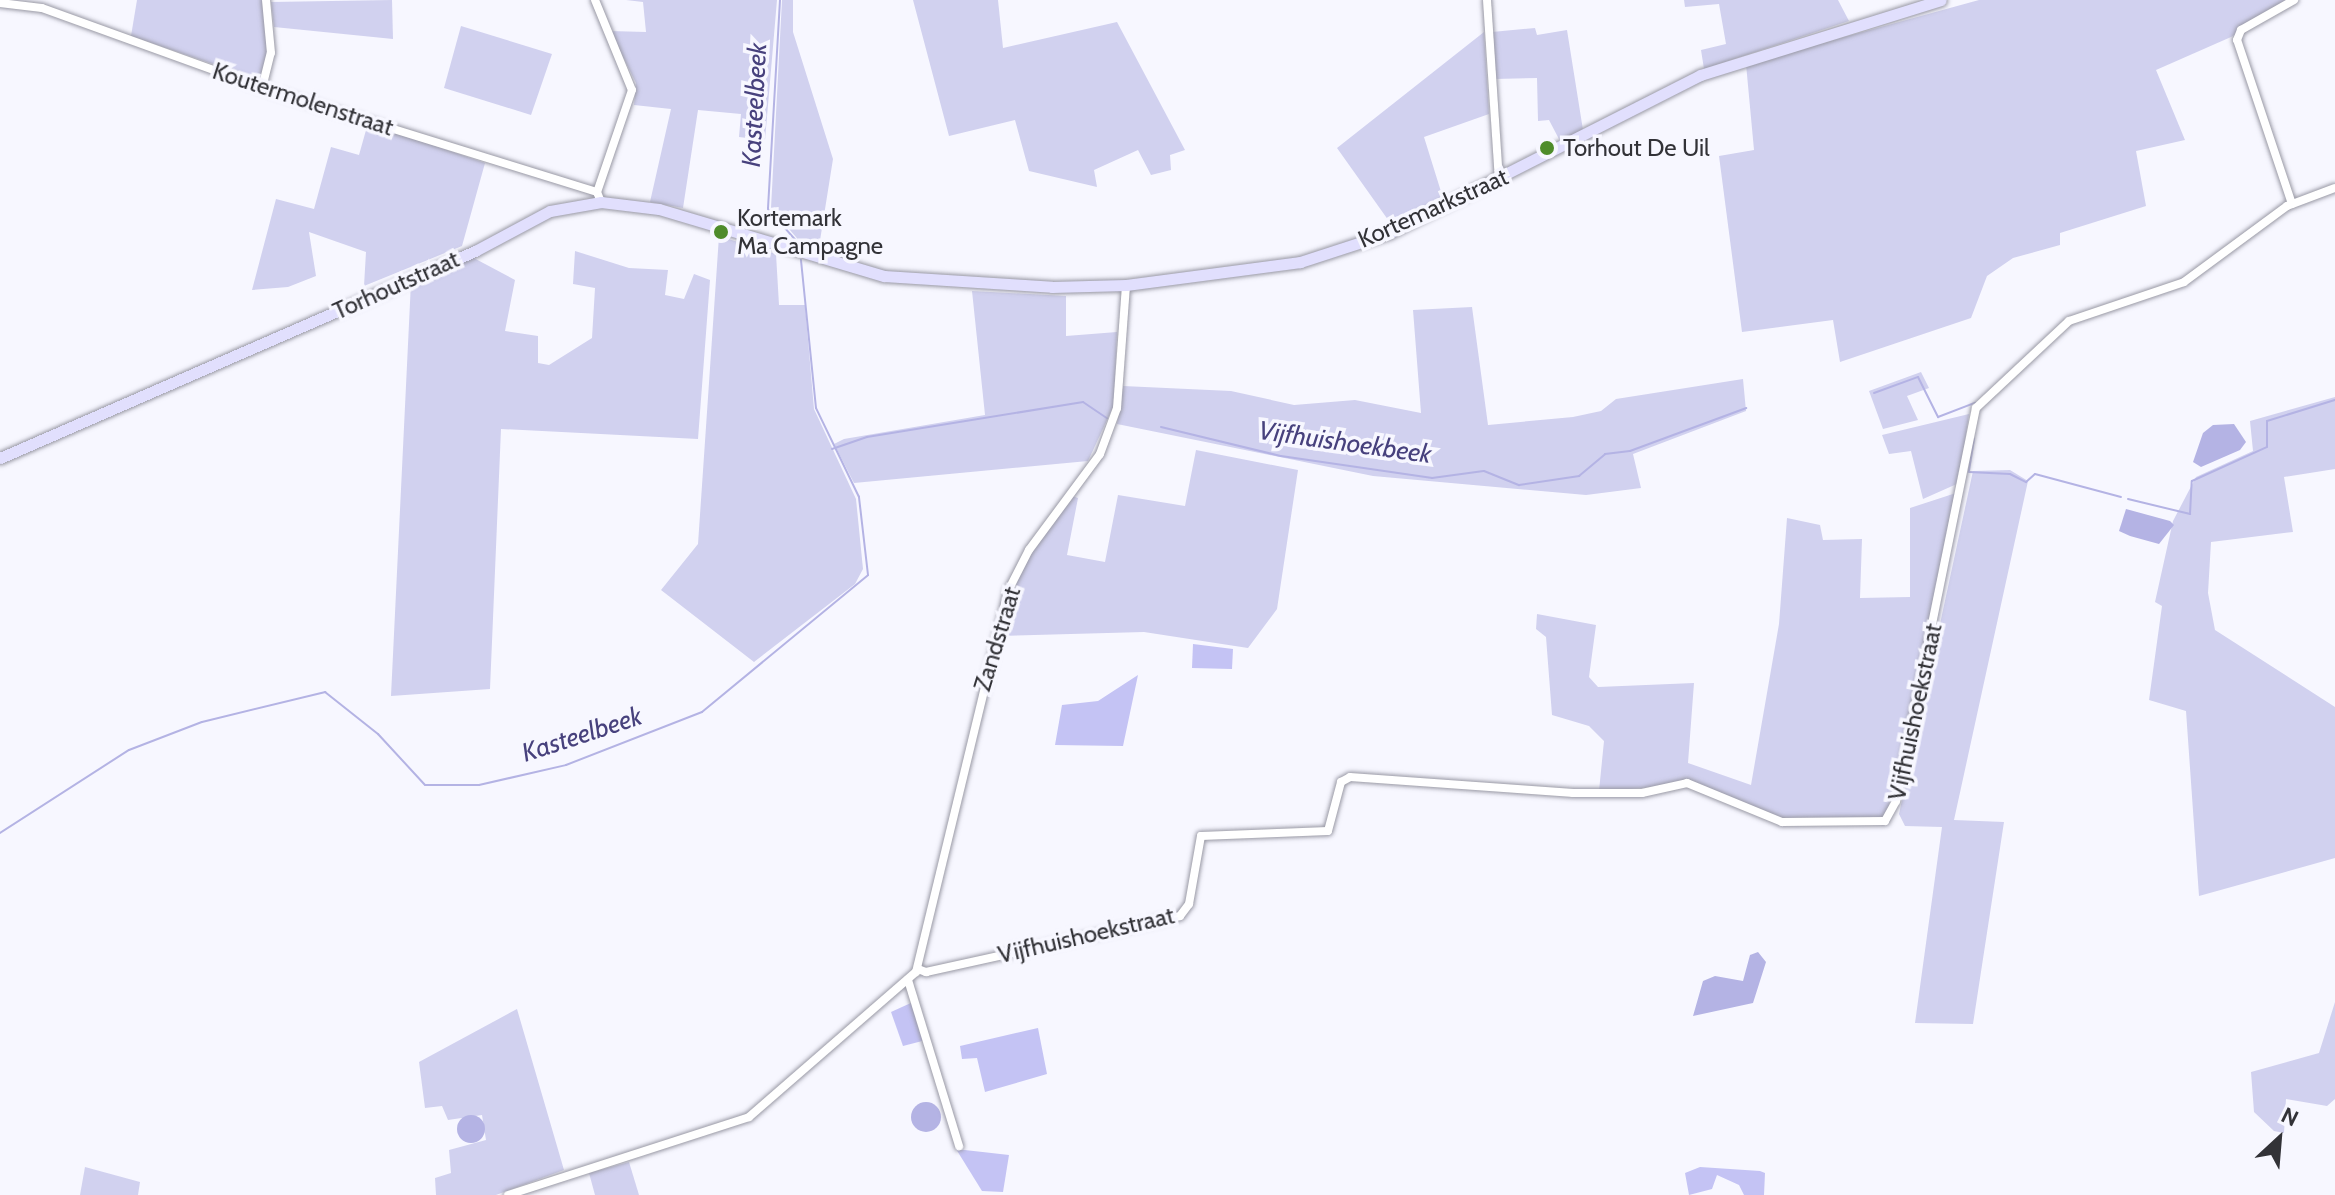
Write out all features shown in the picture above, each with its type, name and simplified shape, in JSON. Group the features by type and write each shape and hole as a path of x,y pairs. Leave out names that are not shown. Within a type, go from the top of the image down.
{"street":[{"path":"262,88 271,53 266,0"},
{"path":"595,0 632,90 599,197"},
{"path":"1487,0 1499,180"},
{"name":"Kortemarkstraat","path":"802,256 884,276 1052,287 1126,285 1300,262 1389,233 1499,180 1700,75 1941,0"},
{"path":"2292,204 2237,40 2241,30 2294,0"},
{"name":"Koutermolenstraat","path":"0,3 42,8 262,88 599,197"},
{"name":"Vijfhuishoekstraat","path":"918,969 926,972 1180,916 1189,904 1201,836 1328,831 1341,782 1350,777 1573,793 1642,793 1687,783 1782,822 1885,821 1896,801 1976,408 2069,321 2184,282 2292,204 2335,188"},
{"name":"Torhoutstraat","path":"0,458 475,251 550,211 599,197 659,209 802,256"},
{"name":"Zandstraat","path":"918,969 1008,591 1029,550 1100,454 1117,408 1126,285"},
{"path":"508,1195 749,1117 918,969"},
{"path":"908,980 959,1146"}],"shaded area":[{"path":"137,0 263,0 267,52 260,80 131,36"},
{"path":"392,0 393,39 274,27 271,2"},
{"path":"626,0 777,0 765,140 739,137 741,114 698,110 683,208 650,202 671,109 634,105 636,83 610,31 646,32 643,2"},
{"path":"782,0 793,0 793,32 833,159 818,253 808,251 771,208"},
{"path":"913,0 998,0 1003,48 1117,22 1185,150 1170,155 1171,170 1151,175 1138,150 1094,170 1097,187 1029,171 1015,120 949,136"},
{"path":"1684,0 1838,0 1849,21 1704,69 1701,50 1726,44 1719,4 1685,7"},
{"path":"1979,0 2289,0 2231,37 2156,70 2185,140 2136,151 2146,206 2060,233 2060,245 2013,258 1987,276 1971,318 1840,362 1833,320 1742,332 1719,156 1754,150 1746,64"},
{"path":"461,26 552,54 531,115 444,88"},
{"path":"1535,28 1537,35 1567,30 1583,130 1560,141 1549,120 1538,121 1537,78 1494,79 1492,32"},
{"path":"1484,32 1489,114 1424,137 1443,198 1391,224 1337,148"},
{"path":"368,123 485,163 462,246 364,286 366,252 309,232 316,276 288,287 252,290 276,199 314,209 331,147 359,155"},
{"path":"719,236 776,254 779,305 805,305 814,409 856,499 863,569 855,584 754,662 661,590 698,544"},
{"path":"575,251 629,268 668,270 665,295 684,299 694,274 710,280 698,439 501,429 490,689 391,696 411,282 470,256 515,280 505,331 538,336 538,363 549,365 592,338 595,288 573,284"},
{"path":"972,291 1066,296 1066,336 1117,332 1114,405 1088,461 854,483 834,444 844,439 985,415"},
{"path":"1472,307 1488,425 1573,417 1601,411 1616,399 1743,379 1746,411 1633,454 1641,488 1586,495 1373,476 1117,424 1123,386 1231,391 1294,405 1355,400 1421,413 1413,310"},
{"path":"1921,372 1929,388 1907,396 1918,420 1883,429 1869,391"},
{"path":"2335,397 2335,469 2284,477 2293,532 2211,542 2208,593 2215,630 2335,707 2335,858 2199,896 2186,711 2149,700 2162,606 2155,602 2173,521 2196,477 2253,451 2250,421"},
{"path":"1969,414 1959,483 1923,499 1911,451 1889,454 1882,435"},
{"path":"2234,424 2246,442 2240,450 2201,467 2193,462 2203,433 2213,425"},
{"path":"1196,450 1298,470 1277,609 1248,648 1144,632 998,636 1024,563 1072,496 1078,498 1067,555 1105,562 1118,495 1185,506"},
{"path":"2010,470 2028,481 1954,820 2004,822 1973,1024 1915,1023 1942,827 1905,826 1899,814 1973,471"},
{"path":"1956,493 1886,819 1788,822 1699,784 1599,791 1604,741 1589,726 1552,715 1546,637 1536,629 1537,614 1596,625 1589,677 1598,687 1694,683 1688,763 1751,785 1779,624 1787,518 1820,525 1823,540 1862,539 1860,598 1910,597 1910,508"},
{"path":"2126,509 2170,521 2174,525 2159,544 2130,536 2119,531"},
{"path":"1193,644 1233,649 1232,669 1192,668"},
{"path":"1138,675 1123,746 1055,745 1062,705 1098,701"},
{"path":"1758,952 1766,962 1753,1003 1693,1016 1703,981 1715,976 1743,981 1750,955"},
{"path":"913,1002 926,1040 903,1046 891,1012"},
{"path":"2335,1002 2335,1099 2327,1106 2286,1099 2284,1133 2274,1131 2254,1112 2251,1072 2319,1053"},
{"path":"517,1009 564,1170 496,1195 436,1195 435,1178 451,1173 449,1150 486,1140 482,1115 448,1120 442,1106 425,1108 419,1062"},
{"path":"1038,1028 1047,1074 985,1092 977,1058 962,1059 960,1046"},
{"path":"926,1102 937,1106 941,1117 937,1128 926,1132 915,1128 911,1117 915,1106"},
{"path":"471,1115 481,1119 485,1129 481,1139 471,1143 461,1139 457,1129 461,1119"},
{"path":"956,1149 1009,1155 1003,1192 982,1191"},
{"path":"629,1162 639,1195 595,1195 589,1173"},
{"path":"85,1167 140,1182 138,1195 80,1195"},
{"path":"1700,1167 1765,1173 1764,1195 1744,1195 1739,1185 1717,1175 1712,1189 1689,1195 1685,1173"}],"waterway":[{"name":"Kasteelbeek","path":"780,0 768,209 800,245"},
{"name":"Kasteelbeek","path":"0,833 129,750 202,722 325,692 378,734 425,785 479,785 566,765 702,712 868,575 859,497 816,408 801,260"},
{"name":"Vijfhuishoekbeek","path":"1874,393 1918,377 1938,417 1975,403"},
{"name":"Vijfhuishoekbeek","path":"2128,499 2190,514 2192,481 2267,447 2267,421 2335,400"},
{"name":"Vijfhuishoekbeek","path":"832,449 867,437 1083,402 1107,418"},
{"name":"Vijfhuishoekbeek","path":"1161,427 1281,456 1432,478 1484,471 1519,485 1579,476 1605,454 1630,451 1746,408"},
{"name":"Vijfhuishoekbeek","path":"1974,439 1969,472 2010,474 2026,482 2035,474 2121,497"}],"place":[{"name":"Torhout De Uil","path":"1547,148"},
{"name":"Kortemark Ma Campagne","path":"721,232"}]}
